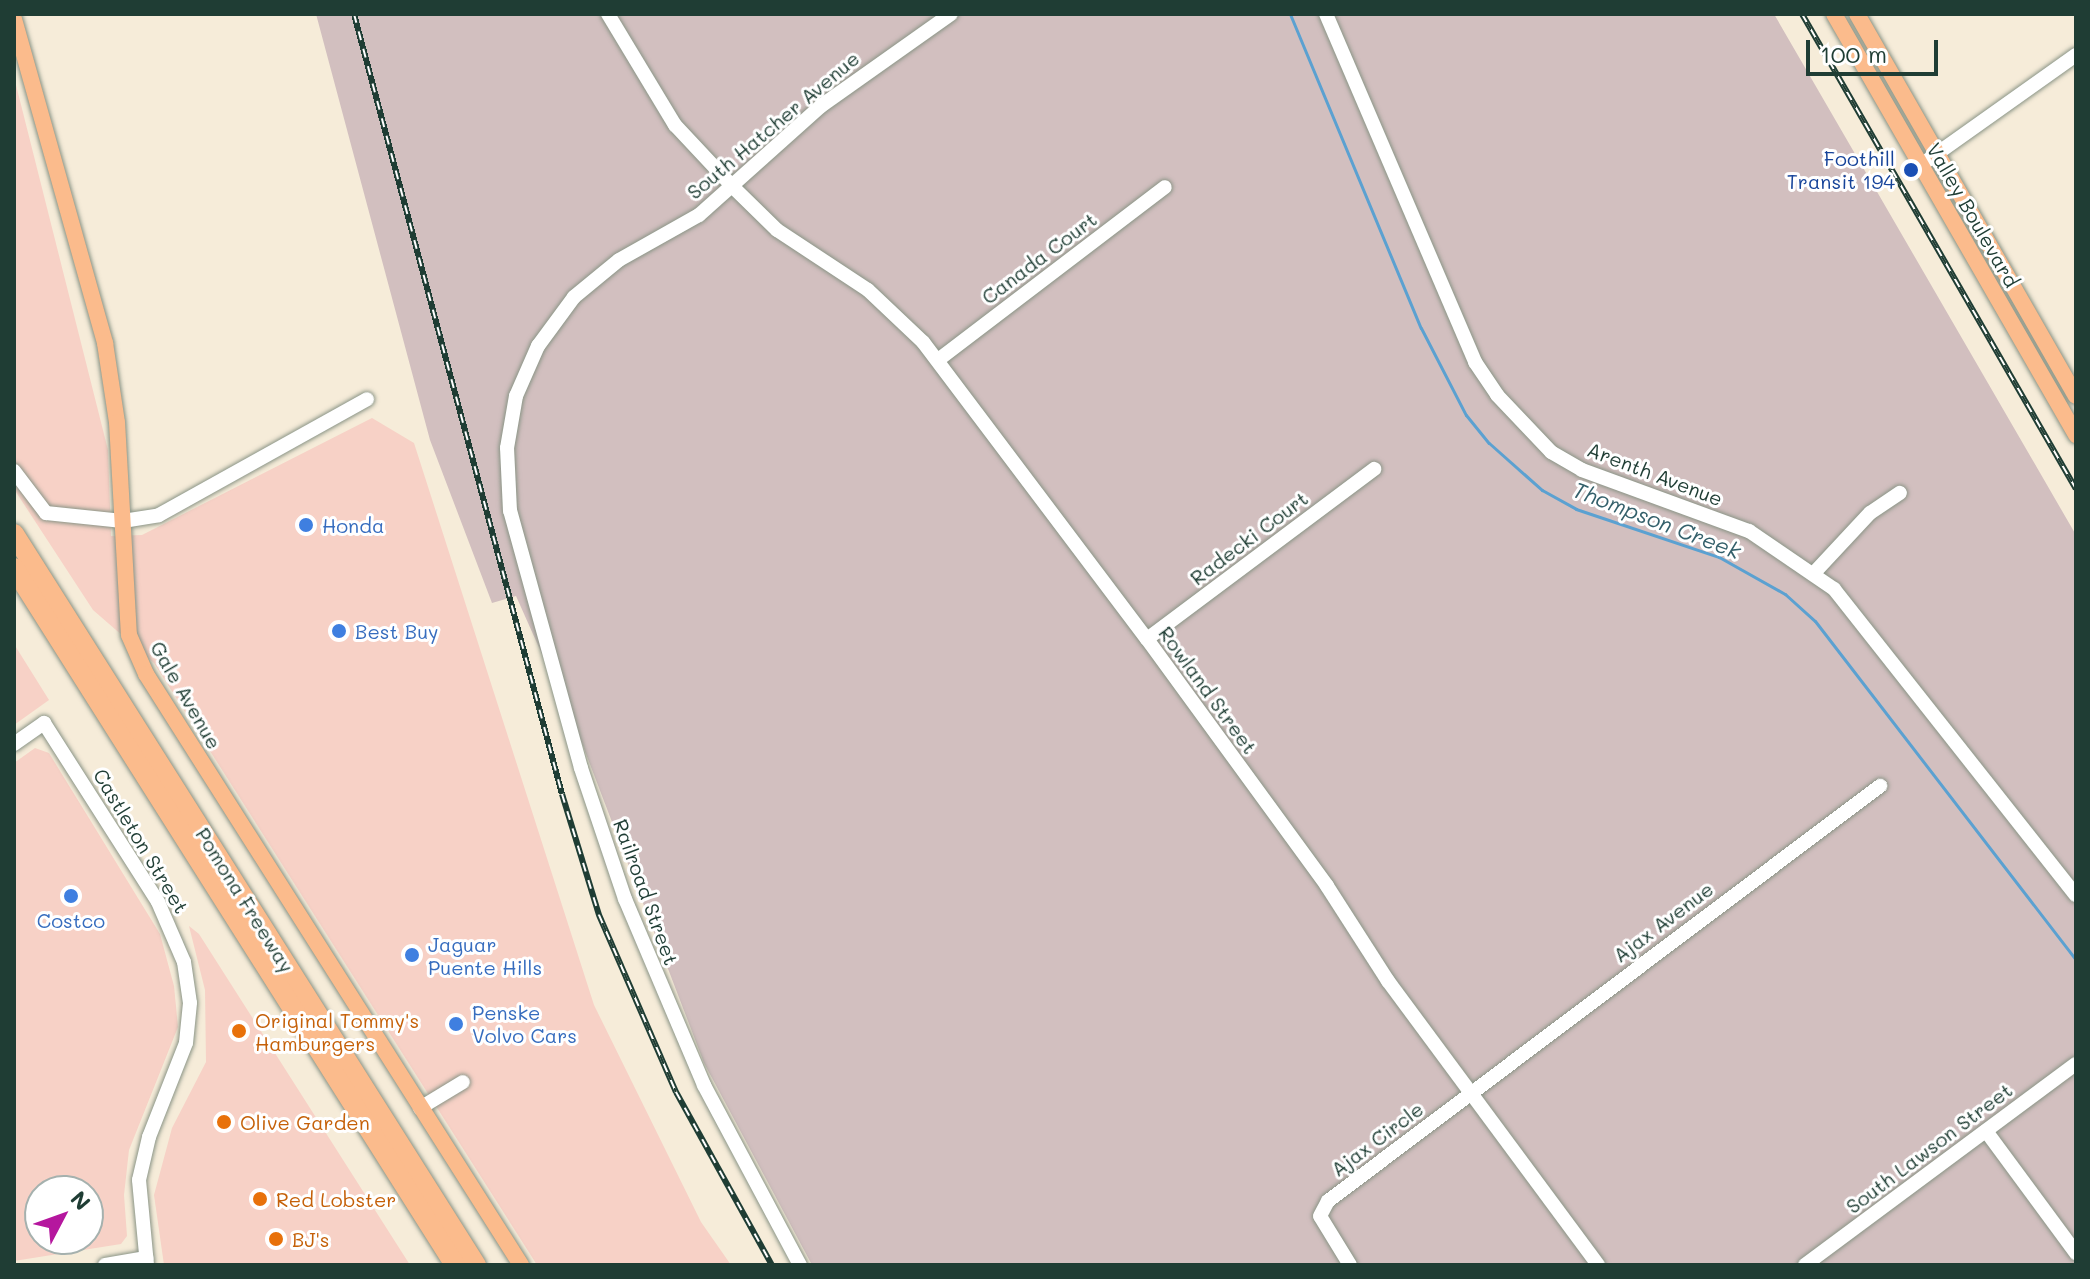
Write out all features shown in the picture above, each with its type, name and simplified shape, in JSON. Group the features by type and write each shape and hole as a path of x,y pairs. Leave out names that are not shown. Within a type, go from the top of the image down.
{"highway":[{"name":"Pomona Freeway","path":"14,534 476,1265"},
{"path":"14,555 461,1265"},
{"path":"14,568 455,1265"},
{"name":"Pomona Freeway","path":"14,593 441,1265"}],"main road":[{"name":"Valley Boulevard","path":"1834,14 2076,435"},
{"name":"Valley Boulevard","path":"1857,14 2076,396"},
{"name":"Gale Avenue","path":"14,19 105,343 123,521 129,635 146,674 521,1265"},
{"path":"1978,264 2013,305 2028,312"}],"street":[{"path":"608,14 675,125 734,188"},
{"name":"South Hatcher Avenue","path":"510,511 507,448 516,396 538,346 574,297 619,260 699,215 734,188 821,106 951,14"},
{"name":"Arenth Avenue","path":"1326,14 1475,362 1505,405 1551,452 1582,470 1749,531 1814,573 1878,639 2004,810 2076,895"},
{"path":"1921,165 2074,56"},
{"name":"Canada Court","path":"938,360 1165,187"},
{"name":"Rowland Street","path":"734,188 777,230 898,315 938,360 1147,639 1598,1265"},
{"path":"14,471 46,513 123,521 159,515 367,399"},
{"name":"Radecki Court","path":"1147,639 1374,469"},
{"path":"1814,573 1870,513 1900,493"},
{"name":"Railroad Street","path":"510,511 581,768 625,899 704,1085 800,1265"},
{"name":"Castleton Street","path":"14,744 44,723 158,902 188,983 186,1043 149,1137 139,1180 146,1262"},
{"name":"Ajax Avenue","path":"1472,1093 1880,786"},
{"name":"South Lawson Street","path":"1805,1265 2076,1064"},
{"path":"420,1108 463,1082"},
{"name":"Ajax Circle","path":"1350,1265 1320,1216 1328,1201 1472,1093"},
{"path":"1986,1131 2076,1253"},
{"path":"105,1265 146,1262"}],"shaded area":[{"path":"316,14 1774,14 2076,535 2076,1265 812,1265 704,1063 583,746 516,596 492,603 430,440"},
{"path":"14,77 108,450 111,536 142,535 372,418 414,443 594,1005 701,1222 731,1265 537,1265 154,663 93,610 14,489"},
{"path":"14,644 49,700 14,725"},
{"path":"35,748 49,753 160,934 174,986 178,1027 129,1150 124,1195 127,1236 121,1244 104,1247 104,1175 24,1175 24,1255 52,1255 14,1261 14,763"},
{"path":"189,926 199,934 410,1265 164,1265 154,1195 172,1128 206,1062 205,990"}],"waterway":[{"name":"Thompson Creek","path":"1290,14 1421,328 1466,415 1489,443 1542,490 1576,509 1719,557 1785,594 1815,621 2076,960"}],"railway":[{"path":"354,14 562,794 599,915 676,1092 772,1265"},
{"path":"1802,14 2076,489"}],"place":[{"name":"Foothill Transit 194","path":"1911,170"},
{"name":"Honda","path":"306,525"},
{"name":"Best Buy","path":"339,631"},
{"name":"Costco","path":"71,896"},
{"name":"Jaguar Puente Hills","path":"412,955"},
{"name":"Penske Volvo Cars","path":"456,1024"},
{"name":"Original Tommy's Hamburgers","path":"239,1031"},
{"name":"Olive Garden","path":"224,1122"},
{"name":"Red Lobster","path":"260,1199"},
{"name":"BJ's","path":"276,1239"}]}
